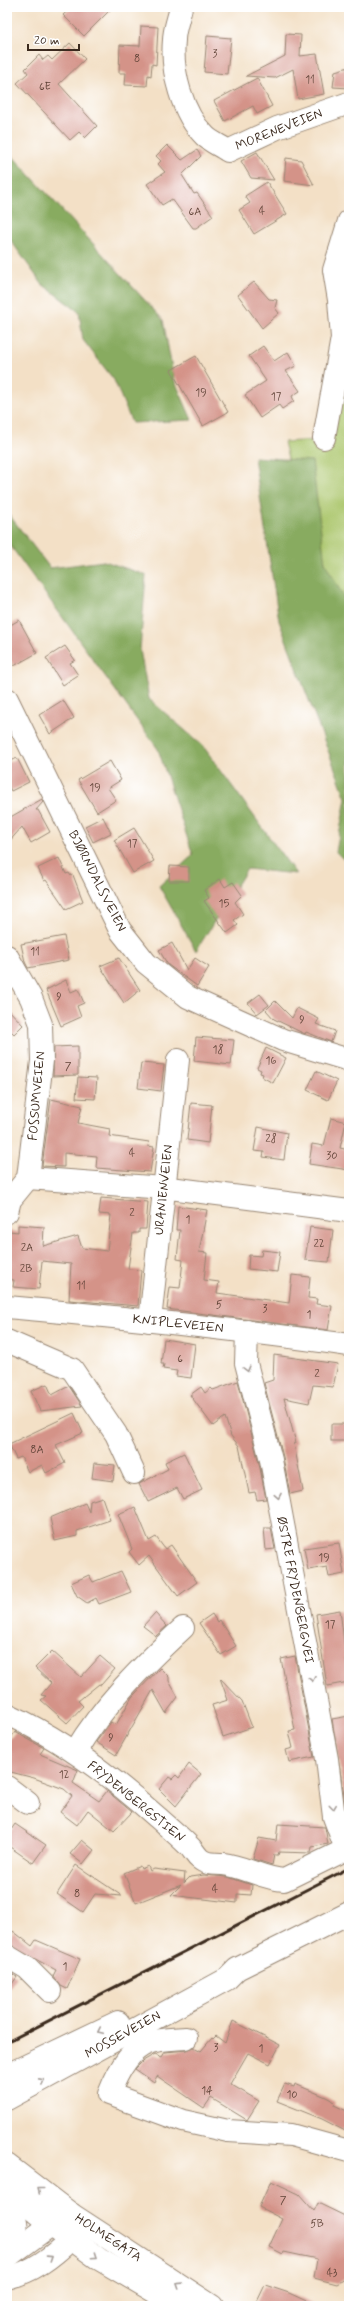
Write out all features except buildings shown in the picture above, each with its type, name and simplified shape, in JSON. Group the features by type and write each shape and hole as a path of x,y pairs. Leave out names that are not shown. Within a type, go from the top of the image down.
{"main road":[{"name":"MORENEVEIEN","path":"181,7 174,40 176,70 181,96 194,122 205,136 228,151 277,128 349,103"},
{"path":"324,438 342,338 339,300 334,270 349,221"},
{"name":"BJØRNDALSVEIEN","path":"7,699 120,930 146,963 188,998 283,1040 349,1060"},
{"name":"FOSSUMVEIEN","path":"7,956 31,998 41,1024 42,1061 28,1178"},
{"name":"URANIENVEIEN","path":"150,1321 178,1060"},
{"path":"7,1212 10,1200 28,1178 164,1189 349,1211"},
{"name":"KNIPLEVEIEN","path":"7,1308 112,1316 246,1331 349,1345"},
{"name":"ØSTRE FRYDENBERGVEI","path":"246,1331 246,1363 271,1460 327,1759 334,1816 348,1848"},
{"path":"7,1341 72,1369 116,1434 134,1473"},
{"name":"FRYDENBERGSTIEN","path":"75,1752 90,1728 112,1700 152,1657 183,1628"},
{"name":"FRYDENBERGSTIEN","path":"7,1714 37,1728 75,1752 151,1812 190,1846 199,1859 209,1864 222,1864 258,1872 274,1879 284,1880 348,1848"},
{"path":"7,1787 28,1803"},
{"name":"MOSSEVEIEN","path":"7,2099 227,1978 237,1969 349,1913"},
{"path":"7,1956 27,1968 50,1991"},
{"name":"MOSSEVEIEN","path":"7,2075 160,2003 223,1970 237,1969"},
{"path":"186,2038 147,2043 133,2053 116,2076 109,2094 183,2121 228,2131 291,2135 349,2151"},
{"name":"HOLMEGATA","path":"7,2165 71,2214 212,2306"},
{"name":"HOLMEGATA","path":"7,2188 51,2225 99,2259 178,2306"},
{"path":"7,2200 17,2219 18,2231 11,2254"},
{"path":"7,2278 31,2269 54,2256 71,2239 71,2214 51,2225 11,2254"}],"green space":[{"path":"7,150 163,320 174,379 192,420 132,423 114,380 83,340 79,312 42,284 9,238"},
{"path":"349,299 349,689 338,664 284,442 317,440"},
{"path":"254,457 312,461 325,563 349,607 349,865 336,852 346,798 279,621"},
{"path":"7,512 50,568 104,561 146,575 140,650 149,699 203,746 296,874 247,869 196,951 159,886 193,855 158,749 7,541"}],"railway":[{"path":"7,2042 349,1868"}]}
